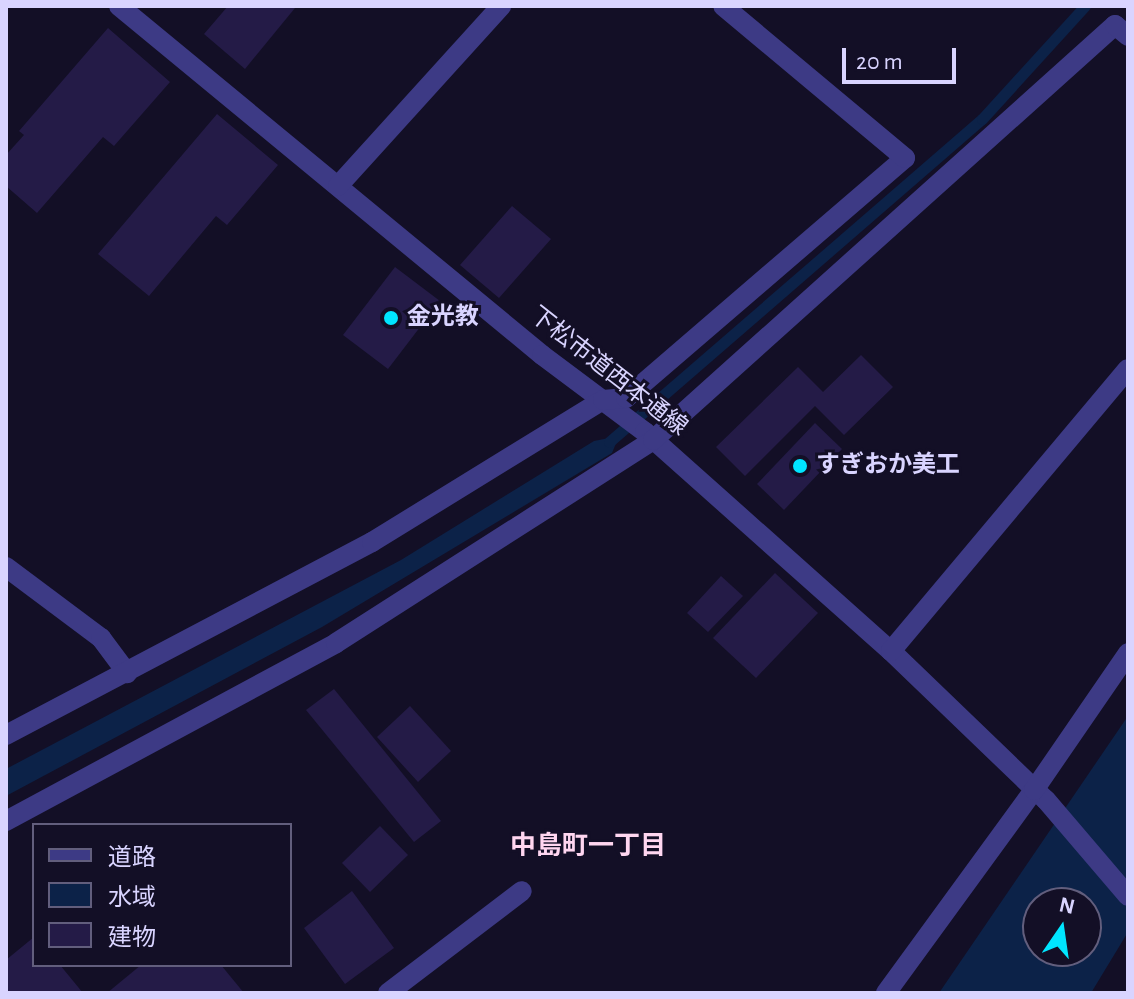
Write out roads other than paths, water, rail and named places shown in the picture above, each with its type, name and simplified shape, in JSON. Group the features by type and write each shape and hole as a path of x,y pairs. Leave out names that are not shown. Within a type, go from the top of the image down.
{"street":[{"name":"下松市道西本通線","path":"119,6 542,355 649,436 891,651 1040,795 1128,896"},
{"path":"338,186 501,6"},
{"path":"6,735 372,542 603,400 626,398 905,158 723,6"},
{"path":"6,821 336,643 649,436 1115,25 1128,36"},
{"path":"891,651 1128,369"},
{"path":"6,567 101,638 127,673"},
{"path":"886,993 1040,795 1128,653"},
{"path":"388,993 522,891"}],"water":[{"path":"619,436 612,453 322,627 6,796 6,769 401,560 594,441"},
{"path":"1128,716 1128,932 1091,993 939,993"}],"waterway":[{"path":"609,442 982,119 1085,6"}],"place":[{"name":"金光教","path":"391,318"},
{"name":"すぎおか美工","path":"800,466"}],"district":[{"name":"中島町一丁目","path":"588,847"}]}
